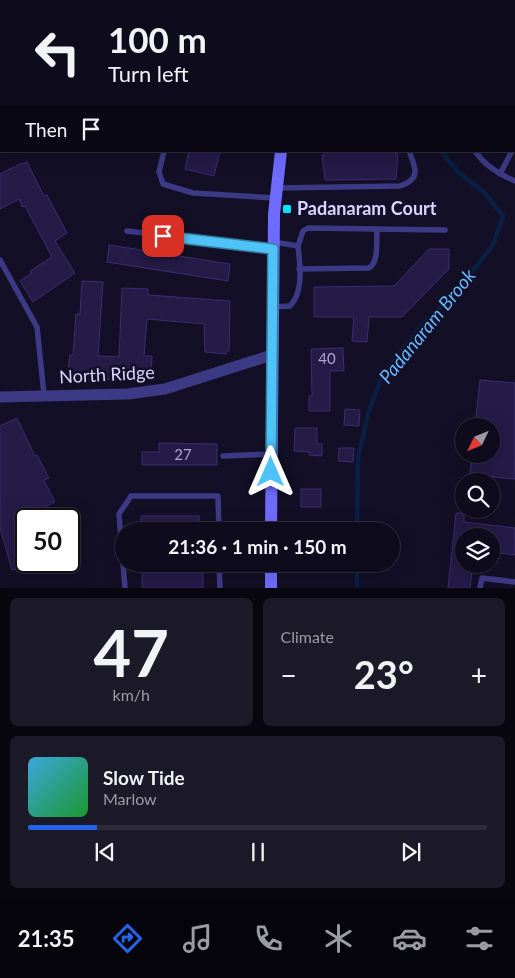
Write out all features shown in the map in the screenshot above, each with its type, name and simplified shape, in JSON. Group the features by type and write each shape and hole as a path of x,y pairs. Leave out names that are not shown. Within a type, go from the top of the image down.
{"main road":[{"path":"271,522 273,246 281,152"},
{"path":"271,572 271,588"}],"street":[{"name":"North Ridge","path":"0,397 128,394 165,389 272,355"}],"lane":[{"path":"164,152 159,172 163,184 193,193 276,193 400,186 413,180 416,174 409,152"},
{"path":"476,152 500,174 515,181"},
{"path":"500,174 511,152"},
{"path":"272,307 290,306 295,301 298,293 298,246 302,231 308,228 445,230"},
{"path":"299,269 369,268 375,260 377,232 375,229"},
{"path":"127,231 273,246 298,246"},
{"path":"0,260 37,327 44,395"},
{"path":"223,456 271,454"},
{"path":"120,522 119,514 131,496 218,496 219,522"},
{"path":"124,572 125,588"},
{"path":"219,572 220,588"},
{"path":"480,588 482,578 515,582"}],"building":[{"path":"189,152 220,152 214,176 185,169"},
{"path":"324,152 396,152 398,154 396,179 325,180 322,155 324,156"},
{"path":"27,162 44,196 47,195 67,233 55,241 75,273 33,302 20,281 32,273 30,271 52,257 25,206 22,207 19,199 0,209 0,174"},
{"path":"109,245 230,264 228,281 107,262"},
{"path":"429,249 449,249 449,269 402,317 369,317 367,342 352,341 354,317 314,317 314,287 394,286"},
{"path":"82,281 103,282 98,356 119,357 122,288 148,289 148,295 230,301 229,351 226,351 226,354 205,352 204,324 147,319 144,356 152,356 151,380 107,379 107,382 70,379 68,376 69,361 70,355 73,355 76,314 80,314"},
{"path":"343,348 344,371 330,371 330,411 309,411 309,396 312,396 311,349"},
{"path":"480,380 515,383 515,479 500,478 500,473 470,473 471,463 500,463 500,418 476,418"},
{"path":"345,409 360,410 359,426 344,425"},
{"path":"17,418 35,456 37,455 49,478 44,480 55,502 43,508 15,508 15,569 12,570 0,528 0,426"},
{"path":"295,428 317,428 317,444 322,444 322,456 309,455 309,452 294,451"},
{"path":"159,443 217,444 217,465 142,465 142,452 159,452"},
{"path":"339,448 354,448 353,462 338,461"},
{"path":"301,489 321,489 321,507 301,507"},
{"path":"141,516 199,516 199,522 141,522"},
{"path":"455,518 464,518 464,522 515,528 515,555 500,553 500,528 455,528 455,573 472,573 470,588 448,588"},
{"path":"142,572 203,573 203,588 142,588"}],"waterway":[{"name":"Padanaram Brook","path":"357,522 358,458 369,410 382,376 424,323 453,296 493,245 503,216 485,193 459,173 442,152"},
{"name":"Padanaram Brook","path":"357,572 357,588"}],"place":[{"name":"Padanaram Court","path":"287,209"}],"route":[{"path":"163,236 273,249 271,472"}]}
